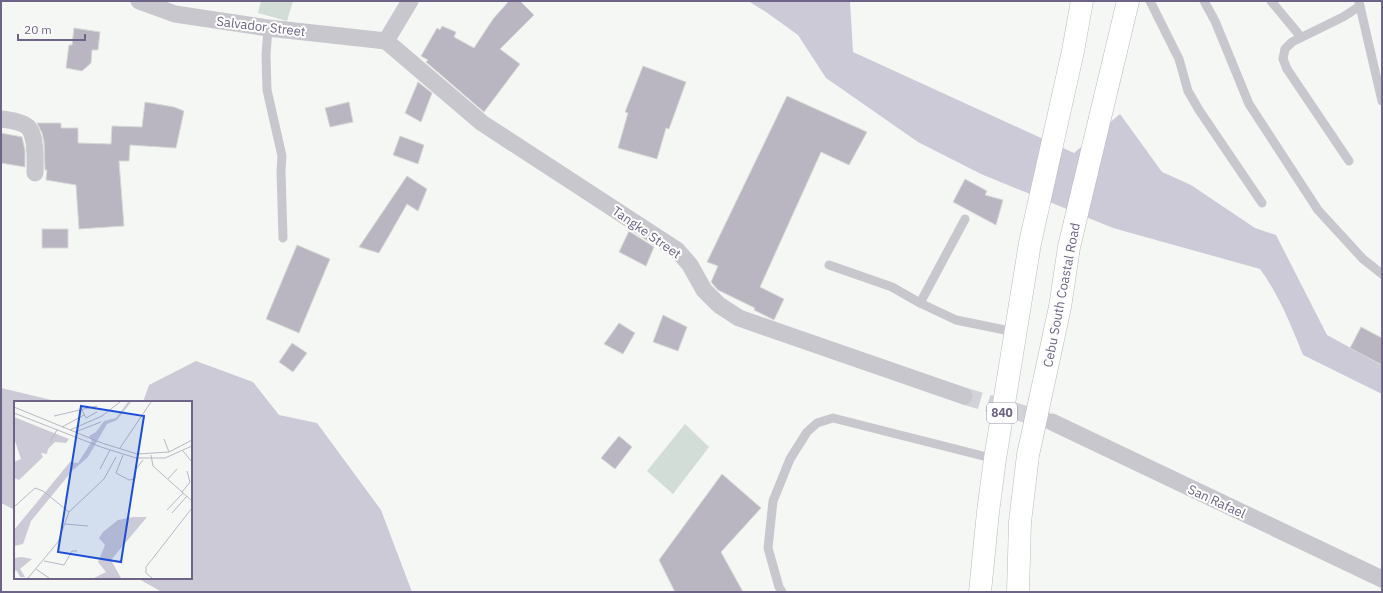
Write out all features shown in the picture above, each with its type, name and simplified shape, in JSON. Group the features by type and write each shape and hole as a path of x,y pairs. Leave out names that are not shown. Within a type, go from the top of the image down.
{"highway":[{"name":"840","path":"980,592 995,459 1030,243 1073,50 1082,1"},
{"name":"Cebu South Coastal Road","path":"1018,592 1020,522 1028,455 1060,307 1069,247 1128,1"}],"street":[{"name":"Salvador Street","path":"139,1 175,14 268,28 386,41"},
{"path":"386,41 410,1"},
{"name":"Tangke Street","path":"386,41 482,123 678,250 690,265 704,290 719,305 739,318 945,388 964,396"},
{"path":"1,119 15,122 27,127 33,135 35,173"},
{"name":"San Rafael","path":"1052,422 1382,579"}],"lane":[{"path":"1150,1 1179,59 1188,91 1199,110 1262,203"},
{"path":"1204,1 1215,21 1249,104 1318,210 1363,259 1382,274"},
{"path":"1271,1 1301,37"},
{"path":"1349,161 1287,69 1283,59 1285,50 1292,42 1343,17 1360,4 1382,101"},
{"path":"268,28 266,55 267,90 282,156 283,238"},
{"path":"920,303 965,219"},
{"path":"829,265 892,287 920,303 956,320 1015,332"},
{"path":"782,592 779,587 768,548 773,501 790,459 807,432 817,423 833,418 995,459"}],"shaded area":[{"path":"261,1 293,1 287,21 258,13"},
{"path":"748,1 850,1 853,52 1074,153 1120,114 1162,172 1191,185 1255,228 1276,235 1327,335 1382,365 1382,394 1303,355 1279,300 1260,269 1113,228 981,174 918,142 826,78 798,35"},
{"path":"196,361 253,382 279,415 317,423 381,510 412,592 162,592 139,579 192,579 192,401 143,401 149,385"},
{"path":"1,388 56,401 14,401 14,510 1,503"},
{"path":"685,424 709,447 673,494 647,471"}],"building":[{"path":"509,1 520,1 534,15 500,49 520,64 484,112 426,62 428,60 421,56 437,28 440,30 442,26 456,32 454,37 474,48 493,19"},
{"path":"74,28 100,32 98,50 92,50 91,63 82,71 66,68 69,45 72,45"},
{"path":"643,66 686,82 669,129 666,128 657,159 618,148 628,113 625,112"},
{"path":"418,82 432,93 421,122 405,113"},
{"path":"787,96 867,132 849,165 821,152 760,287 784,299 774,320 754,310 755,308 718,290 711,282 718,266 707,262"},
{"path":"145,102 174,107 184,111 176,148 130,145 129,161 119,161 124,226 79,229 76,185 46,180 47,170 45,170 44,142 42,133 37,123 61,123 61,128 78,128 78,143 111,144 112,126 142,127"},
{"path":"349,102 353,122 330,127 325,108"},
{"path":"1,133 22,137 25,150 25,167 1,163"},
{"path":"400,136 424,145 418,164 393,155"},
{"path":"407,176 427,189 418,211 407,204 379,253 359,247"},
{"path":"965,179 987,191 985,195 1003,200 996,225 953,202"},
{"path":"42,229 68,229 68,248 42,248"},
{"path":"629,231 654,247 646,266 619,252"},
{"path":"297,245 330,259 299,333 266,319"},
{"path":"663,315 687,327 678,351 653,342"},
{"path":"619,323 635,333 623,354 604,344"},
{"path":"1361,327 1382,338 1382,365 1350,348"},
{"path":"292,343 307,353 293,372 279,362"},
{"path":"619,436 632,447 615,469 601,458"},
{"path":"722,474 761,508 721,552 743,592 675,592 659,560"}],"tunnel":[{"path":"964,396 1048,421"}]}
